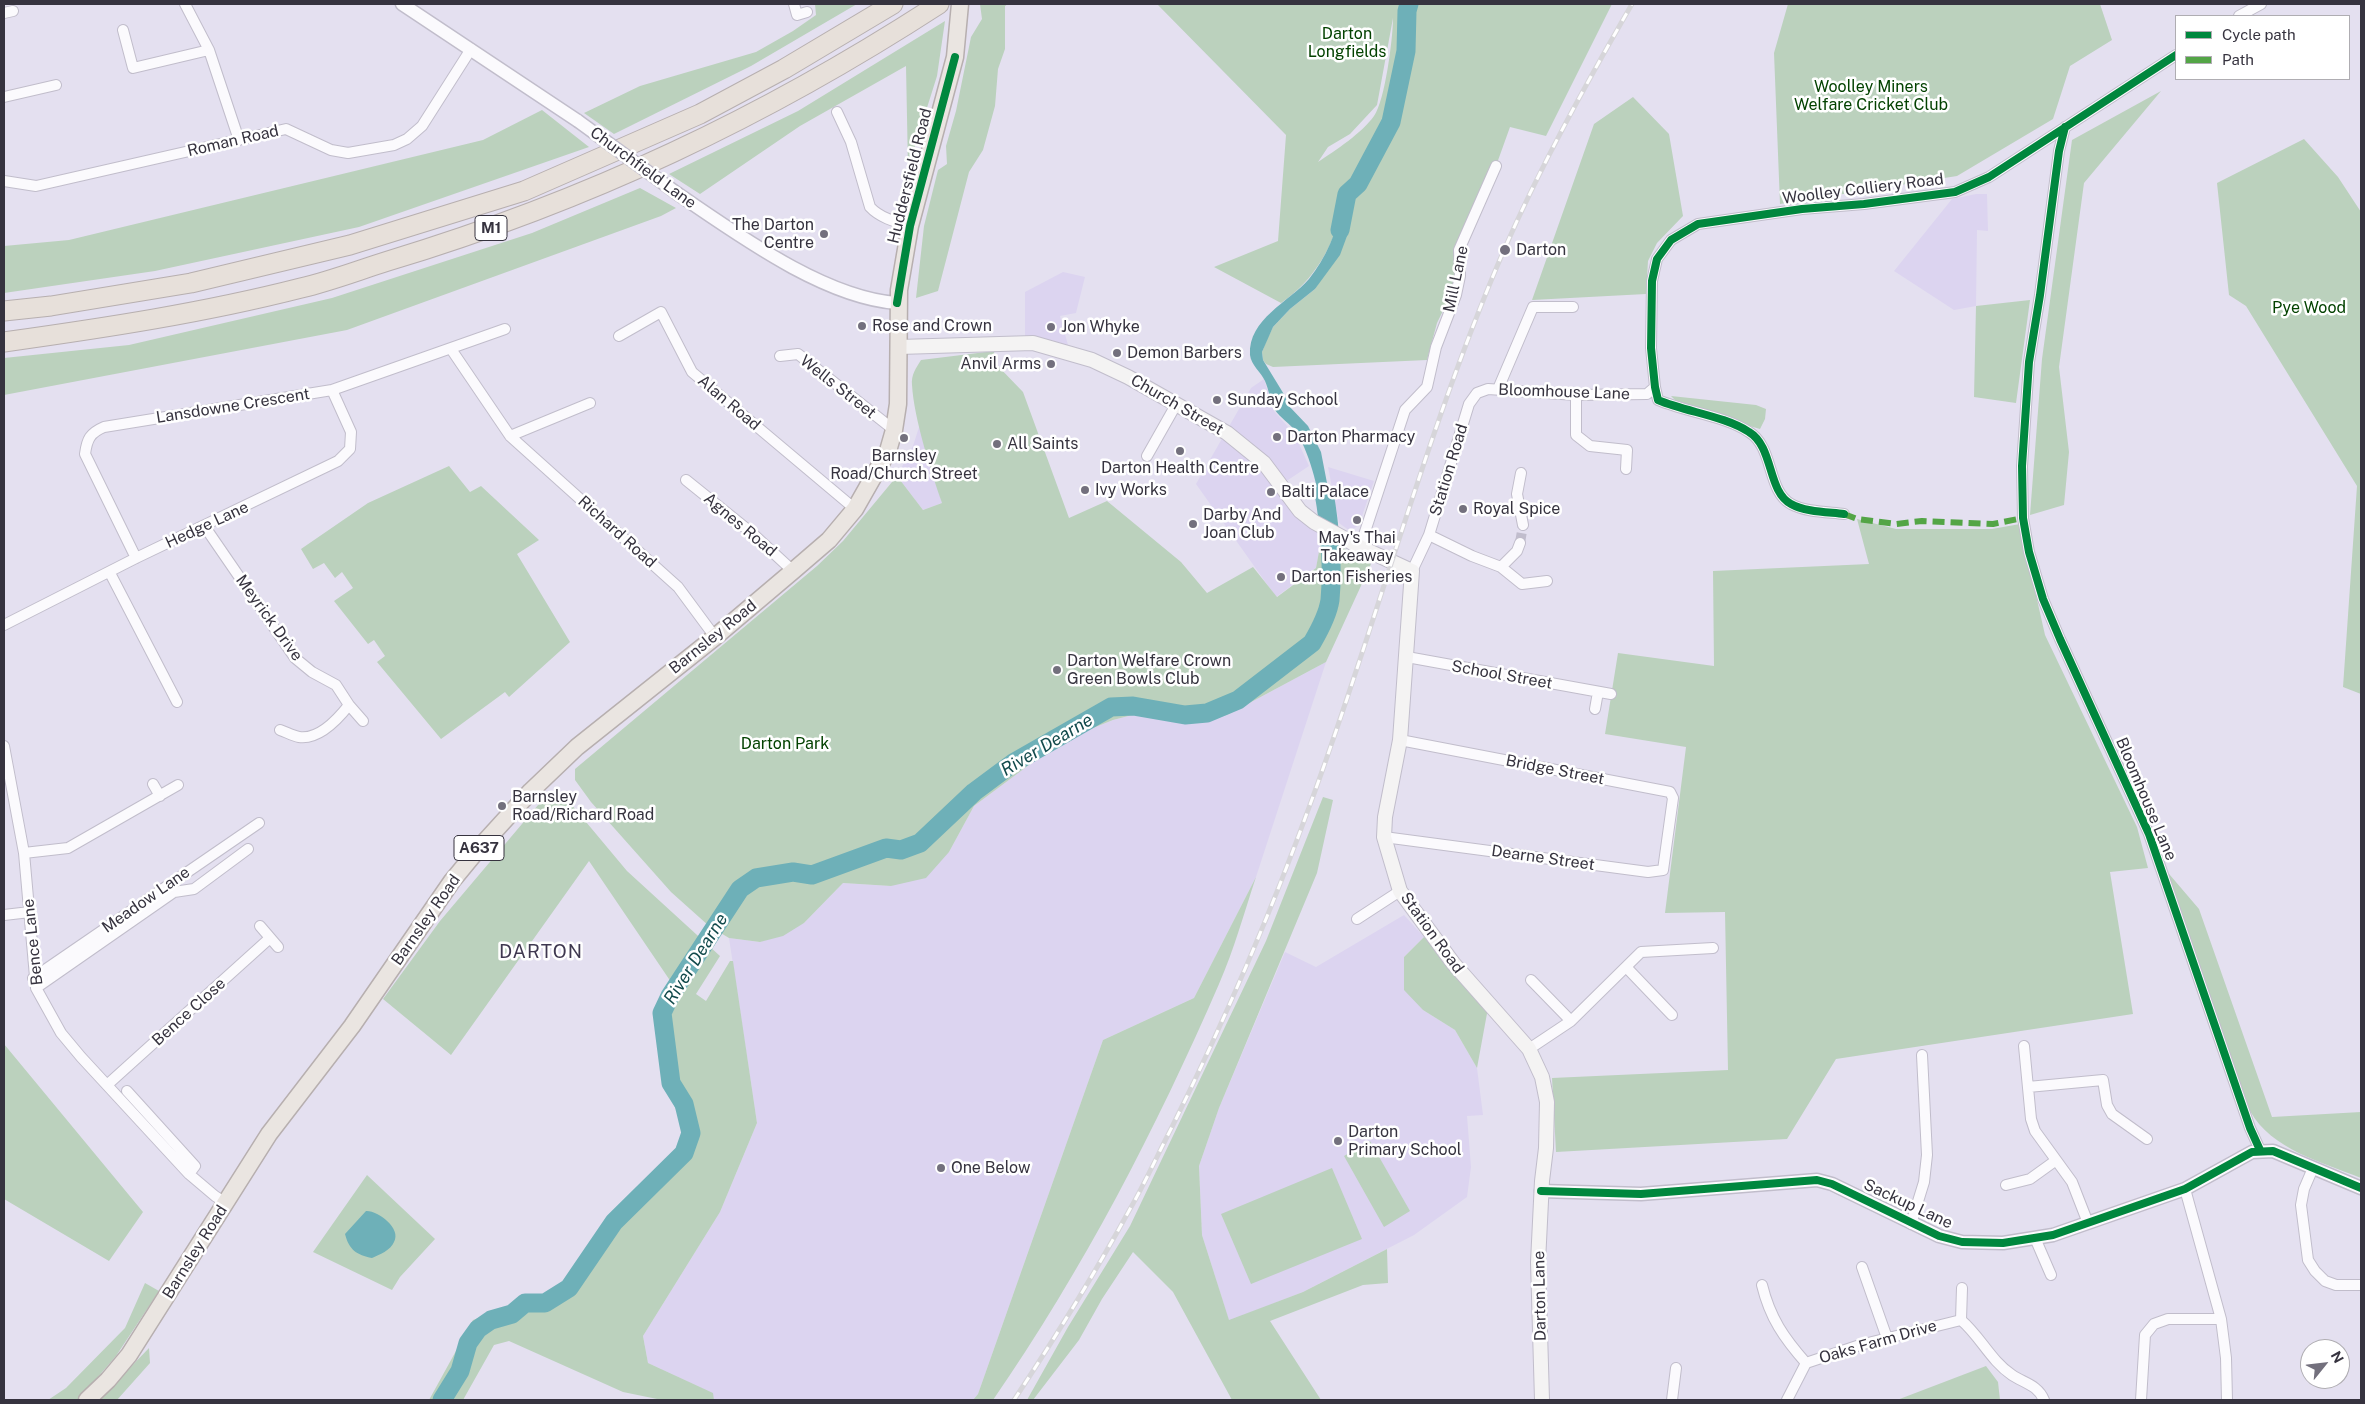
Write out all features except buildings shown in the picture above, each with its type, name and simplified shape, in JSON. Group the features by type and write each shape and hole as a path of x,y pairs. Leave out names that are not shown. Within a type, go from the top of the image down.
{"highway":[{"name":"M1","path":"4,311 52,306 191,283 350,245 524,191 700,114 784,69 893,4"},
{"name":"M1","path":"4,342 150,321 302,288 512,221 615,180 746,118 828,73 939,4"},
{"name":"Huddersfield Road","path":"899,347 897,302 910,226 955,57 960,4"},
{"name":"Barnsley Road","path":"87,1400 108,1380 129,1355 269,1134 352,1026 452,881 480,847 531,791 577,747 793,572 829,540 856,509 884,459 894,430 898,404 899,347"}],"main road":[{"name":"Church Street","path":"899,347 1033,343 1092,360 1176,403 1227,433 1264,463 1300,511 1339,536 1412,571"},
{"name":"Station Road","path":"1412,571 1400,740 1385,817 1384,837 1400,891 1453,964 1530,1050 1542,1078 1546,1102 1546,1148 1542,1191"},
{"name":"Darton Lane","path":"1542,1191 1538,1262 1542,1400"}],"street":[{"path":"185,4 209,50 239,140"},
{"name":"Churchfield Lane","path":"402,4 578,121 752,245 808,274 858,296 879,301 897,302"},
{"path":"794,4 797,15 807,12"},
{"path":"2241,15 2261,4"},
{"path":"123,30 133,68 209,50"},
{"name":"Roman Road","path":"4,181 36,186 286,129 331,150 348,153 394,145 407,139 422,126 471,49"},
{"name":"Woolley Colliery Road","path":"1655,387 1651,348 1652,272 1657,259 1671,240 1698,224 1955,192 1989,177 2175,56"},
{"path":"4,97 56,85"},
{"name":"Huddersfield Road","path":"837,112 851,142 870,207 874,212 890,220 910,226"},
{"name":"Bloomhouse Lane","path":"2065,127 2058,151 2040,295 2029,362 2022,466 2023,518 2028,552 2043,599 2149,834 2250,1128 2260,1150"},
{"name":"Mill Lane","path":"1360,547 1405,410 1427,387 1436,347 1456,295 1460,276 1459,250 1496,172"},
{"path":"1498,389 1533,307 1573,307"},
{"name":"Alan Road","path":"619,336 661,312 692,372 856,509"},
{"name":"Lansdowne Crescent","path":"136,558 85,454 87,440 93,432 104,427 332,390 505,329"},
{"name":"Richard Road","path":"451,349 510,436 678,587 715,637"},
{"name":"Wells Street","path":"780,356 798,354 894,430"},
{"path":"1655,387 1658,400 1749,432 1764,449 1779,492 1790,504 1813,510 1844,514"},
{"name":"Bloomhouse Lane","path":"1469,404 1472,398 1482,390 1498,389 1576,395 1647,394 1655,387"},
{"name":"Hedge Lane","path":"4,625 110,573 136,558 338,461 350,449 351,432 332,390"},
{"path":"1576,395 1576,435 1590,446 1627,450 1626,469"},
{"path":"510,436 590,403"},
{"path":"1147,456 1176,403"},
{"name":"Station Road","path":"1412,571 1429,535 1469,404"},
{"path":"1520,473 1517,494 1523,525"},
{"name":"Agnes Road","path":"686,480 753,534 793,572"},
{"name":"Meyrick Drive","path":"204,527 295,658 312,672 336,685 349,706 364,721"},
{"name":"Station Road","path":"1429,535 1472,556 1501,567 1522,584 1547,581"},
{"path":"1501,567 1517,551 1520,543"},
{"path":"110,573 178,702"},
{"name":"School Street","path":"1407,657 1612,694"},
{"path":"1595,709 1598,692"},
{"path":"280,730 298,737 307,737 336,721 349,706"},
{"name":"Bridge Street","path":"1400,740 1670,792 1673,798 1668,831"},
{"name":"Bence Lane","path":"4,746 24,853 35,983 61,1034 189,1174 226,1203"},
{"path":"154,784 160,796"},
{"path":"24,853 68,848 178,785"},
{"name":"Meadow Lane","path":"35,983 259,823"},
{"name":"Dearne Street","path":"1384,837 1648,872 1662,870 1668,831"},
{"name":"Meadow Lane","path":"35,983 174,892 194,889 248,850"},
{"path":"1357,919 1400,891"},
{"path":"4,915 30,912"},
{"path":"260,926 278,947"},
{"name":"Bence Close","path":"107,1085 270,938"},
{"path":"1530,1050 1571,1021 1641,952 1713,948"},
{"path":"1626,967 1672,1015"},
{"path":"1531,980 1571,1021"},
{"path":"2024,1046 2035,1131 2072,1182 2088,1223"},
{"path":"1911,1224 1924,1182 1927,1155 1922,1055"},
{"path":"2028,1087 2102,1080 2112,1114 2147,1139"},
{"path":"127,1091 195,1166 189,1174"},
{"path":"2260,1150 2273,1151 2361,1188"},
{"name":"Sackup Lane","path":"1542,1191 1640,1194 1817,1180 1832,1184 1911,1224 1962,1242 2003,1243 2035,1238 2088,1223 2185,1189 2252,1152 2260,1150"},
{"path":"2006,1185 2030,1179 2055,1161"},
{"path":"2313,1168 2304,1189 2301,1205 2308,1260 2325,1281 2336,1285 2361,1285"},
{"path":"2185,1189 2221,1320 2226,1358 2227,1400"},
{"path":"2035,1238 2051,1275"},
{"path":"1862,1267 1887,1338"},
{"path":"1762,1286 1767,1306 1783,1337 1806,1363"},
{"path":"1962,1288 1961,1320 1998,1363 2011,1374 2040,1391 2044,1400"},
{"path":"2141,1400 2145,1335 2154,1324 2168,1319 2221,1320"},
{"name":"Oaks Farm Drive","path":"1787,1400 1806,1363 1887,1338 1961,1320"},
{"path":"1672,1400 1676,1368"}],"shaded area":[{"path":"1976,194 1987,194 1988,231 1977,230 1976,306 1954,310 1894,271 1952,199"},
{"path":"1063,272 1085,277 1076,313 1060,316 1068,345 1025,336 1025,292"},
{"path":"1264,379 1274,411 1295,435 1309,466 1279,486 1322,535 1316,568 1276,597 1196,484 1251,388"},
{"path":"920,424 942,503 923,510 897,476 913,446"},
{"path":"1328,467 1374,481 1359,525 1350,531 1339,523"},
{"path":"1326,662 1256,877 1194,998 1103,1040 978,1394 973,1400 714,1400 712,1393 648,1363 643,1336 720,1212 757,1123 729,938 760,942 804,923 843,883 891,886 949,852 974,806 1041,756 1088,730 1113,720 1140,713 1194,720 1227,715"},
{"name":"Darton Primary School","path":"1404,915 1424,937 1404,957 1423,1010 1455,1030 1477,1068 1483,1115 1467,1116 1471,1167 1467,1197 1414,1235 1303,1292 1229,1321 1202,1235 1199,1166 1219,1108 1285,952 1316,967"}],"green space":[{"path":"815,4 857,4 751,66 614,134 584,113 640,86 756,52 793,31 816,15"},
{"path":"980,4 1008,4 1005,6 1005,49 998,69 995,106 983,150 969,172 938,291 916,298 924,226 938,170 947,164 946,146 956,111 971,37 982,19"},
{"name":"Darton Longfields","path":"1157,4 1612,4 1546,136 1510,127 1496,166 1459,250 1456,284 1437,323 1427,360 1273,367 1266,364 1263,360 1262,352 1273,327 1290,309 1315,289 1347,236 1350,204 1343,204 1335,233 1322,260 1304,283 1281,303 1214,267 1278,241 1286,135","holes":["1393,18 1385,84 1374,116 1356,135 1318,162 1328,147 1350,134 1377,105"]},
{"name":"Woolley Miners Welfare Cricket Club","path":"1788,4 2100,4 2112,40 2070,66 2053,119 1957,176 1780,204 1774,53"},
{"path":"945,21 937,76 908,168 906,66 800,126 700,194 669,174 798,111"},
{"path":"2161,91 2084,183 2059,367 2069,452 2064,505 2030,515 2042,359 2072,140"},
{"path":"1633,97 1669,134 1683,216 1657,243 1648,261 1646,294 1532,300 1594,124"},
{"path":"542,110 589,147 359,227 155,271 4,293 4,246 69,240 483,140"},
{"name":"Pye Wood","path":"2304,139 2338,177 2361,212 2361,694 2343,687 2357,486 2246,306 2229,295 2217,183"},
{"path":"640,188 676,208 661,216 347,330 4,395 4,358 129,345 332,298 532,233"},
{"path":"2030,300 2016,403 1974,397 1976,306"},
{"name":"Darton Park","path":"994,351 995,363 1023,392 1069,518 1107,501 1181,562 1207,593 1253,567 1277,597 1316,568 1322,535 1371,564 1326,662 1227,715 1194,720 1140,713 1113,720 1088,730 1041,756 974,806 949,852 926,878 891,886 843,883 804,923 783,936 760,942 729,938 709,926 671,892 591,802 575,780 575,769 817,566 843,541 897,476 923,510 942,503 919,429 913,399 913,375 921,360"},
{"path":"1671,396 1756,405 1766,409 1765,419 1760,429 1681,406"},
{"path":"449,466 470,492 481,486 539,540 517,554 570,642 509,697 505,692 441,739 377,662 385,656 374,640 368,644 334,601 353,588 342,572 335,578 324,563 313,569 301,549 368,503"},
{"path":"1857,519 1896,529 1992,529 2020,524 2045,635 2137,827 2148,868 2110,872 2133,1014 1836,1059 1787,1139 1556,1152 1552,1078 1728,1070 1725,912 1665,913 1686,747 1605,734 1618,653 1714,666 1713,571 1869,564"},
{"path":"549,792 566,798 627,871 720,956 696,994 706,1001 730,961 733,961 757,1123 720,1212 643,1336 648,1363 713,1393 714,1400 662,1400 623,1392 509,1341 494,1345 463,1400 429,1400 473,1320 508,1307 524,1298 543,1299 566,1283 611,1216 679,1148 684,1129 665,1083 656,1012 671,982 589,861 451,1055 383,999 440,921"},
{"path":"1323,797 1333,800 1317,873 1219,1108 1199,1166 1202,1235 1229,1320 1303,1292 1387,1249 1388,1283 1363,1285 1270,1321 1321,1400 1232,1400 1173,1292 1133,1252 1102,1299 1079,1340 1033,1400 1027,1400 1068,1327 1130,1226 1266,941"},
{"path":"2164,868 2199,909 2272,1117 2361,1112 2361,1178 2315,1160 2285,1145 2271,1136 2250,1111"},
{"path":"1256,877 1219,984 1170,1092 1116,1198 1057,1301 993,1400 973,1400 978,1394 1103,1040 1194,998"},
{"path":"1424,937 1488,1008 1477,1068 1455,1030 1423,1010 1404,990 1404,957"},
{"path":"4,1044 143,1212 109,1261 4,1199"},
{"path":"1370,1141 1410,1211 1384,1227 1344,1156"},
{"path":"1332,1168 1362,1239 1251,1284 1221,1214"},
{"path":"367,1175 435,1239 400,1277 392,1290 313,1252"},
{"path":"145,1283 159,1291 116,1356 78,1400 48,1400 66,1388 125,1328"},
{"path":"149,1348 150,1363 117,1400 99,1400"},
{"path":"1986,1366 1998,1382 2000,1400 1897,1400"}],"water":[{"path":"1350,203 1347,236 1340,255 1315,289 1290,309 1273,327 1262,352 1263,360 1285,396 1288,405 1308,426 1321,452 1333,514 1338,524 1319,511 1316,482 1305,448 1294,429 1275,410 1265,381 1252,362 1250,355 1251,342 1263,321 1309,279 1321,262 1338,224 1343,204"},
{"path":"366,1211 376,1213 387,1221 395,1231 396,1237 390,1247 372,1258 354,1251 345,1234"}],"waterway":[{"name":"River Dearne","path":"1340,230 1347,194 1358,184 1391,122 1406,51 1407,11 1409,4"},
{"name":"River Dearne","path":"442,1400 460,1371 468,1343 478,1329 491,1320 512,1314 525,1303 545,1303 569,1288 614,1222 684,1153 691,1133 684,1104 671,1083 662,1013 670,996 740,889 756,878 793,872 812,875 886,848 901,850 920,843 974,792 1013,763 1111,707 1133,706 1185,715 1207,713 1238,700 1312,643 1325,617 1330,600 1331,560 1324,493"}],"tunnel":[{"path":"1520,543 1523,525"}],"railway":[{"path":"1014,1400 1074,1306 1136,1199 1228,1007 1280,885 1311,802 1359,664 1427,455 1476,318 1533,187 1581,95 1632,4"}],"marked path":[{"path":"1844,514 1857,519 1896,524 1922,521 1993,524 2023,518"}],"cycle path":[{"path":"1844,514 1803,509 1783,498 1763,448 1749,432 1729,422 1658,400 1651,348 1652,281 1657,259 1671,240 1698,224 1802,209 1864,204 1955,192 1989,177 2175,56"},
{"path":"897,303 910,226 955,57"},
{"path":"2065,127 2059,151 2029,362 2022,466 2023,518 2029,552 2043,599 2060,639 2149,834 2250,1128 2260,1150"},
{"path":"1541,1191 1641,1194 1817,1180 1832,1184 1939,1236 1962,1242 2003,1243 2053,1235 2185,1189 2252,1152 2273,1151 2361,1188"}],"place":[{"name":"The Darton Centre","path":"824,234"},
{"name":"Darton","path":"1505,250"},
{"name":"Rose and Crown","path":"862,326"},
{"name":"Jon Whyke","path":"1051,327"},
{"name":"Demon Barbers","path":"1117,353"},
{"name":"Anvil Arms","path":"1051,364"},
{"name":"Sunday School","path":"1217,400"},
{"name":"Darton Pharmacy","path":"1277,437"},
{"name":"Barnsley Road/Church Street","path":"904,438"},
{"name":"All Saints","path":"997,444"},
{"name":"Darton Health Centre","path":"1180,451"},
{"name":"Ivy Works","path":"1085,490"},
{"name":"Balti Palace","path":"1271,492"},
{"name":"Royal Spice","path":"1463,509"},
{"name":"May's Thai Takeaway","path":"1357,520"},
{"name":"Darby And Joan Club","path":"1193,524"},
{"name":"Darton Fisheries","path":"1281,577"},
{"name":"Darton Welfare Crown Green Bowls Club","path":"1057,670"},
{"name":"Barnsley Road/Richard Road","path":"502,806"},
{"name":"Darton Primary School","path":"1338,1141"},
{"name":"One Below","path":"941,1168"}],"district":[{"name":"DARTON","path":"541,952"}]}
